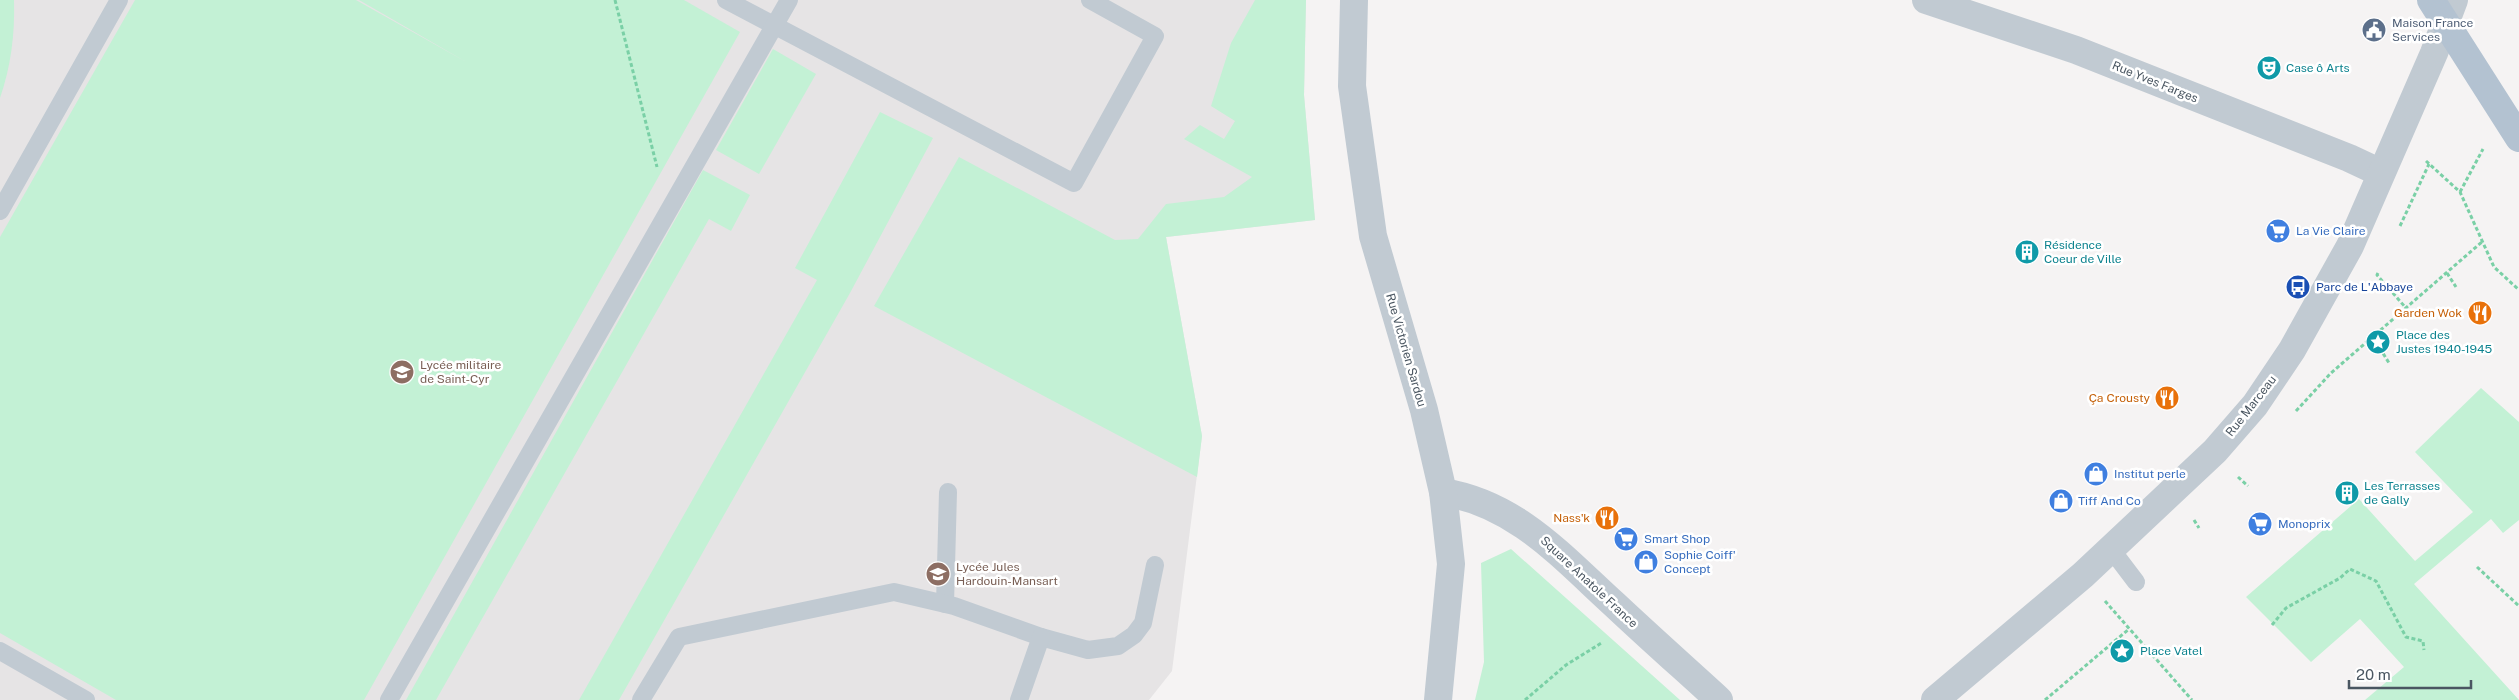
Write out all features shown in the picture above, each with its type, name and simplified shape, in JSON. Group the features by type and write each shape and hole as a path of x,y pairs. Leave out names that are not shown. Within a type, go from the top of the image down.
{"main road":[{"path":"2444,7 2519,138"}],"street":[{"name":"Rue Victorien Sardou","path":"1354,0 1352,86 1372,236 1424,410 1443,492 1451,564 1438,700"},
{"name":"Rue Yves Farges","path":"1926,0 2076,50 2349,158 2381,173"},
{"name":"Rue Marceau","path":"1935,700 2083,575 2215,451 2255,405 2292,350 2350,246 2434,53 2444,7"},
{"name":"Square Anatole France","path":"1443,492 1466,496 1490,505 1535,531 1719,700"}],"lane":[{"path":"0,211 119,0"},
{"path":"726,0 774,27 1074,183 1155,36 1090,0"},
{"path":"390,700 789,0"},
{"path":"945,604 948,492"},
{"path":"2111,549 2136,582"},
{"path":"642,700 679,637 894,592 945,604 1041,637 1088,650 1118,646 1134,635 1143,623 1155,565"},
{"path":"1019,700 1041,637"},
{"path":"0,651 86,700"}],"path":[{"path":"615,0 669,211"},
{"path":"2460,192 2503,113"},
{"path":"2397,135 2460,192 2494,267 2519,290"},
{"path":"2397,233 2429,164"},
{"path":"2343,363 2483,241"},
{"path":"2381,267 2377,275 2406,308"},
{"path":"2447,273 2456,287"},
{"path":"2373,337 2389,363"},
{"path":"2236,476 2248,486"},
{"path":"2477,567 2519,606"},
{"path":"2272,625 2286,608 2340,578 2350,569 2376,581 2406,637 2423,641 2424,650"},
{"path":"2083,575 2192,700"},
{"path":"1525,700 1566,665 1600,644 1631,620"},
{"path":"2045,700 2129,629"}],"shaded area":[{"name":"Lycée militaire de Saint-Cyr","path":"0,0 1306,0 1304,95 1315,220 1166,237 1202,436 1172,671 1149,700 0,700"}],"green space":[{"path":"0,0 14,0 14,13 10,62 0,98"},
{"path":"135,0 356,0 468,63 359,0 684,0 740,32 364,700 116,700 0,633 0,237"},
{"path":"1255,0 1306,0 1304,95 1315,220 1166,237 1202,436 1197,477 874,306 959,157 1115,240 1138,239 1166,204 1224,197 1252,177 1184,139 1200,125 1224,139 1235,121 1211,106 1231,43"},
{"path":"773,49 816,74 759,174 716,150"},
{"path":"880,112 933,138 850,293 619,700 579,700 817,280 795,268"},
{"path":"703,170 750,195 731,231 709,219 436,700 406,700"},
{"path":"2481,388 2519,422 2519,520 2503,533 2491,519 2414,584 2519,700 2365,700 2404,667 2360,619 2311,662 2246,597 2359,499 2415,561 2473,512 2415,452"},
{"path":"1511,549 1680,700 1475,700 1484,662 1481,563"}],"place":[{"name":"Maison France Services","path":"2374,30"},
{"name":"Case ô Arts","path":"2269,68"},
{"name":"La Vie Claire","path":"2278,231"},
{"name":"Résidence Coeur de Ville","path":"2027,252"},
{"name":"Parc de L'Abbaye","path":"2298,287"},
{"name":"Garden Wok","path":"2480,313"},
{"name":"Place des Justes 1940-1945","path":"2378,342"},
{"name":"Lycée militaire de Saint-Cyr","path":"402,372"},
{"name":"Ça Crousty","path":"2167,398"},
{"name":"Institut perle","path":"2096,474"},
{"name":"Les Terrasses de Gally","path":"2347,493"},
{"name":"Tiff And Co","path":"2061,501"},
{"name":"Nass'k","path":"1607,518"},
{"name":"Monoprix","path":"2260,524"},
{"name":"Smart Shop","path":"1626,539"},
{"name":"Sophie Coiff' Concept","path":"1646,562"},
{"name":"Lycée Jules Hardouin-Mansart","path":"938,574"},
{"name":"Place Vatel","path":"2122,651"}]}
